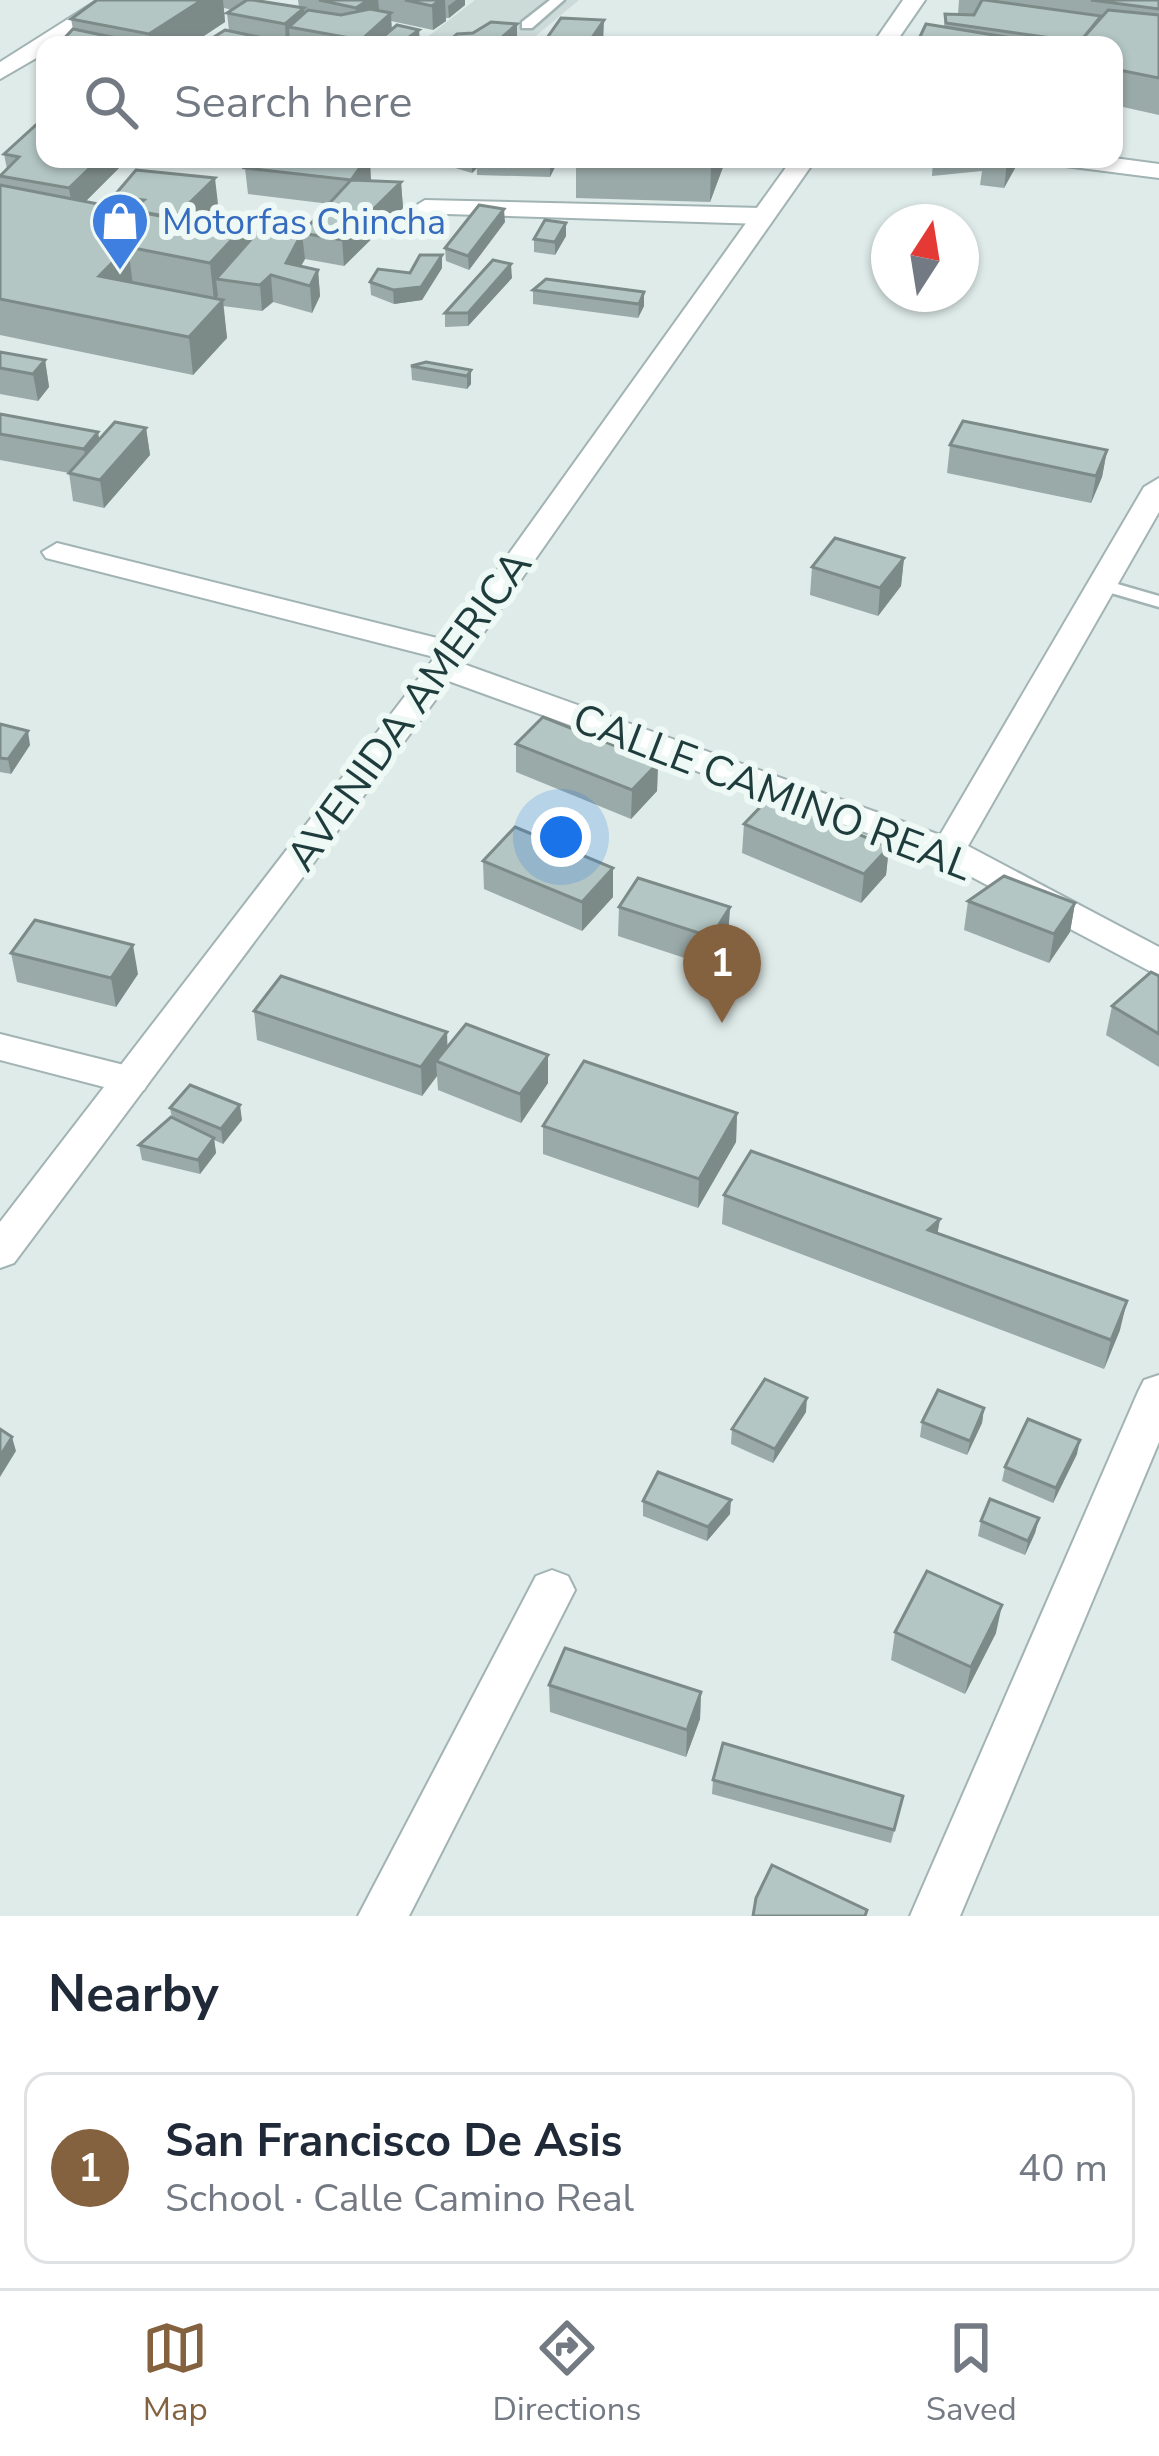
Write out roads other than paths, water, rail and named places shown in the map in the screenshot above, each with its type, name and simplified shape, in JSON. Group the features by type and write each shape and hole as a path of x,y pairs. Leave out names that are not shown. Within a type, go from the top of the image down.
{"street":[{"path":"890,36 914,0"},
{"path":"55,36 107,2"},
{"path":"0,72 36,48"},
{"path":"1123,166 1159,171"},
{"name":"AVENIDA AMERICA","path":"0,1252 448,660 797,168"},
{"path":"425,208 762,216"},
{"path":"948,850 1159,488"},
{"name":"CALLE CAMINO REAL","path":"56,552 448,660 948,850 1159,962"},
{"path":"0,1047 131,1080"},
{"path":"935,1916 1159,1392"},
{"path":"383,1916 552,1590"}],"lane":[{"path":"527,26 558,0"},
{"path":"1100,584 1159,602"}],"place":[{"name":"Motorfas Chincha","path":"120,272"},
{"name":"San Francisco De Asis","path":"722,1023"}]}
